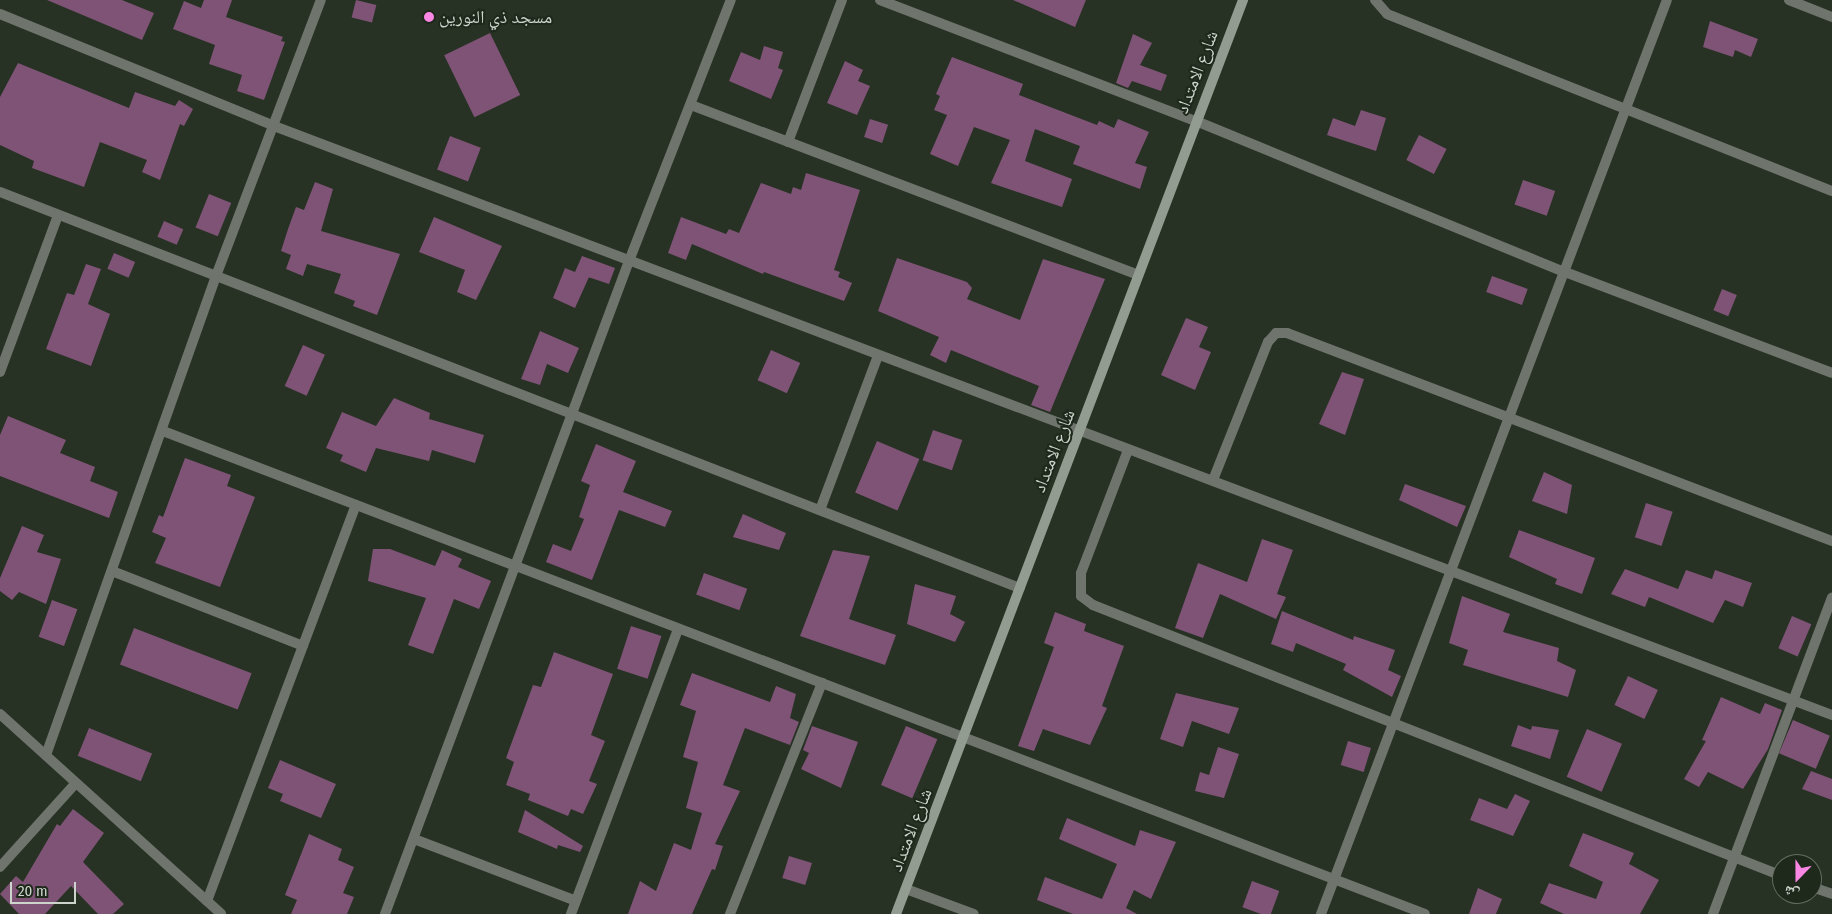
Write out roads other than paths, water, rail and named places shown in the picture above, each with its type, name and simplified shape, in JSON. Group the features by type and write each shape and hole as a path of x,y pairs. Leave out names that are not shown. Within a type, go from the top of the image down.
{"street":[{"path":"46,755 163,431 216,276 321,0"},
{"path":"385,914 629,261 731,0"},
{"path":"788,142 842,0"},
{"path":"880,0 1196,121 1565,272 1832,373"},
{"name":"شارع الامتداد","path":"896,914 1242,0"},
{"path":"1375,0 1387,14 1626,111 1832,191"},
{"path":"1321,914 1451,573 1508,417 1668,0"},
{"path":"1789,0 1832,17"},
{"path":"0,14 274,126 1079,432 1213,480 1451,573 1832,715"},
{"path":"691,105 1138,275"},
{"path":"0,192 1020,588"},
{"path":"0,372 58,215"},
{"path":"1213,480 1268,342 1276,333 1287,333 1832,541"},
{"path":"820,510 878,356"},
{"path":"163,431 678,630 822,683 1425,914"},
{"path":"1128,450 1081,573 1081,596 1093,605 1735,860 1772,873"},
{"path":"207,901 356,505"},
{"path":"112,571 303,646"},
{"path":"1713,914 1735,860 1832,598"},
{"path":"572,914 678,630"},
{"path":"731,914 822,683"},
{"path":"0,714 221,914"},
{"path":"0,867 76,783"},
{"path":"414,839 576,901"},
{"path":"906,888 974,914"}],"place":[{"name":"مسجد ذي النورين","path":"429,17"}]}
